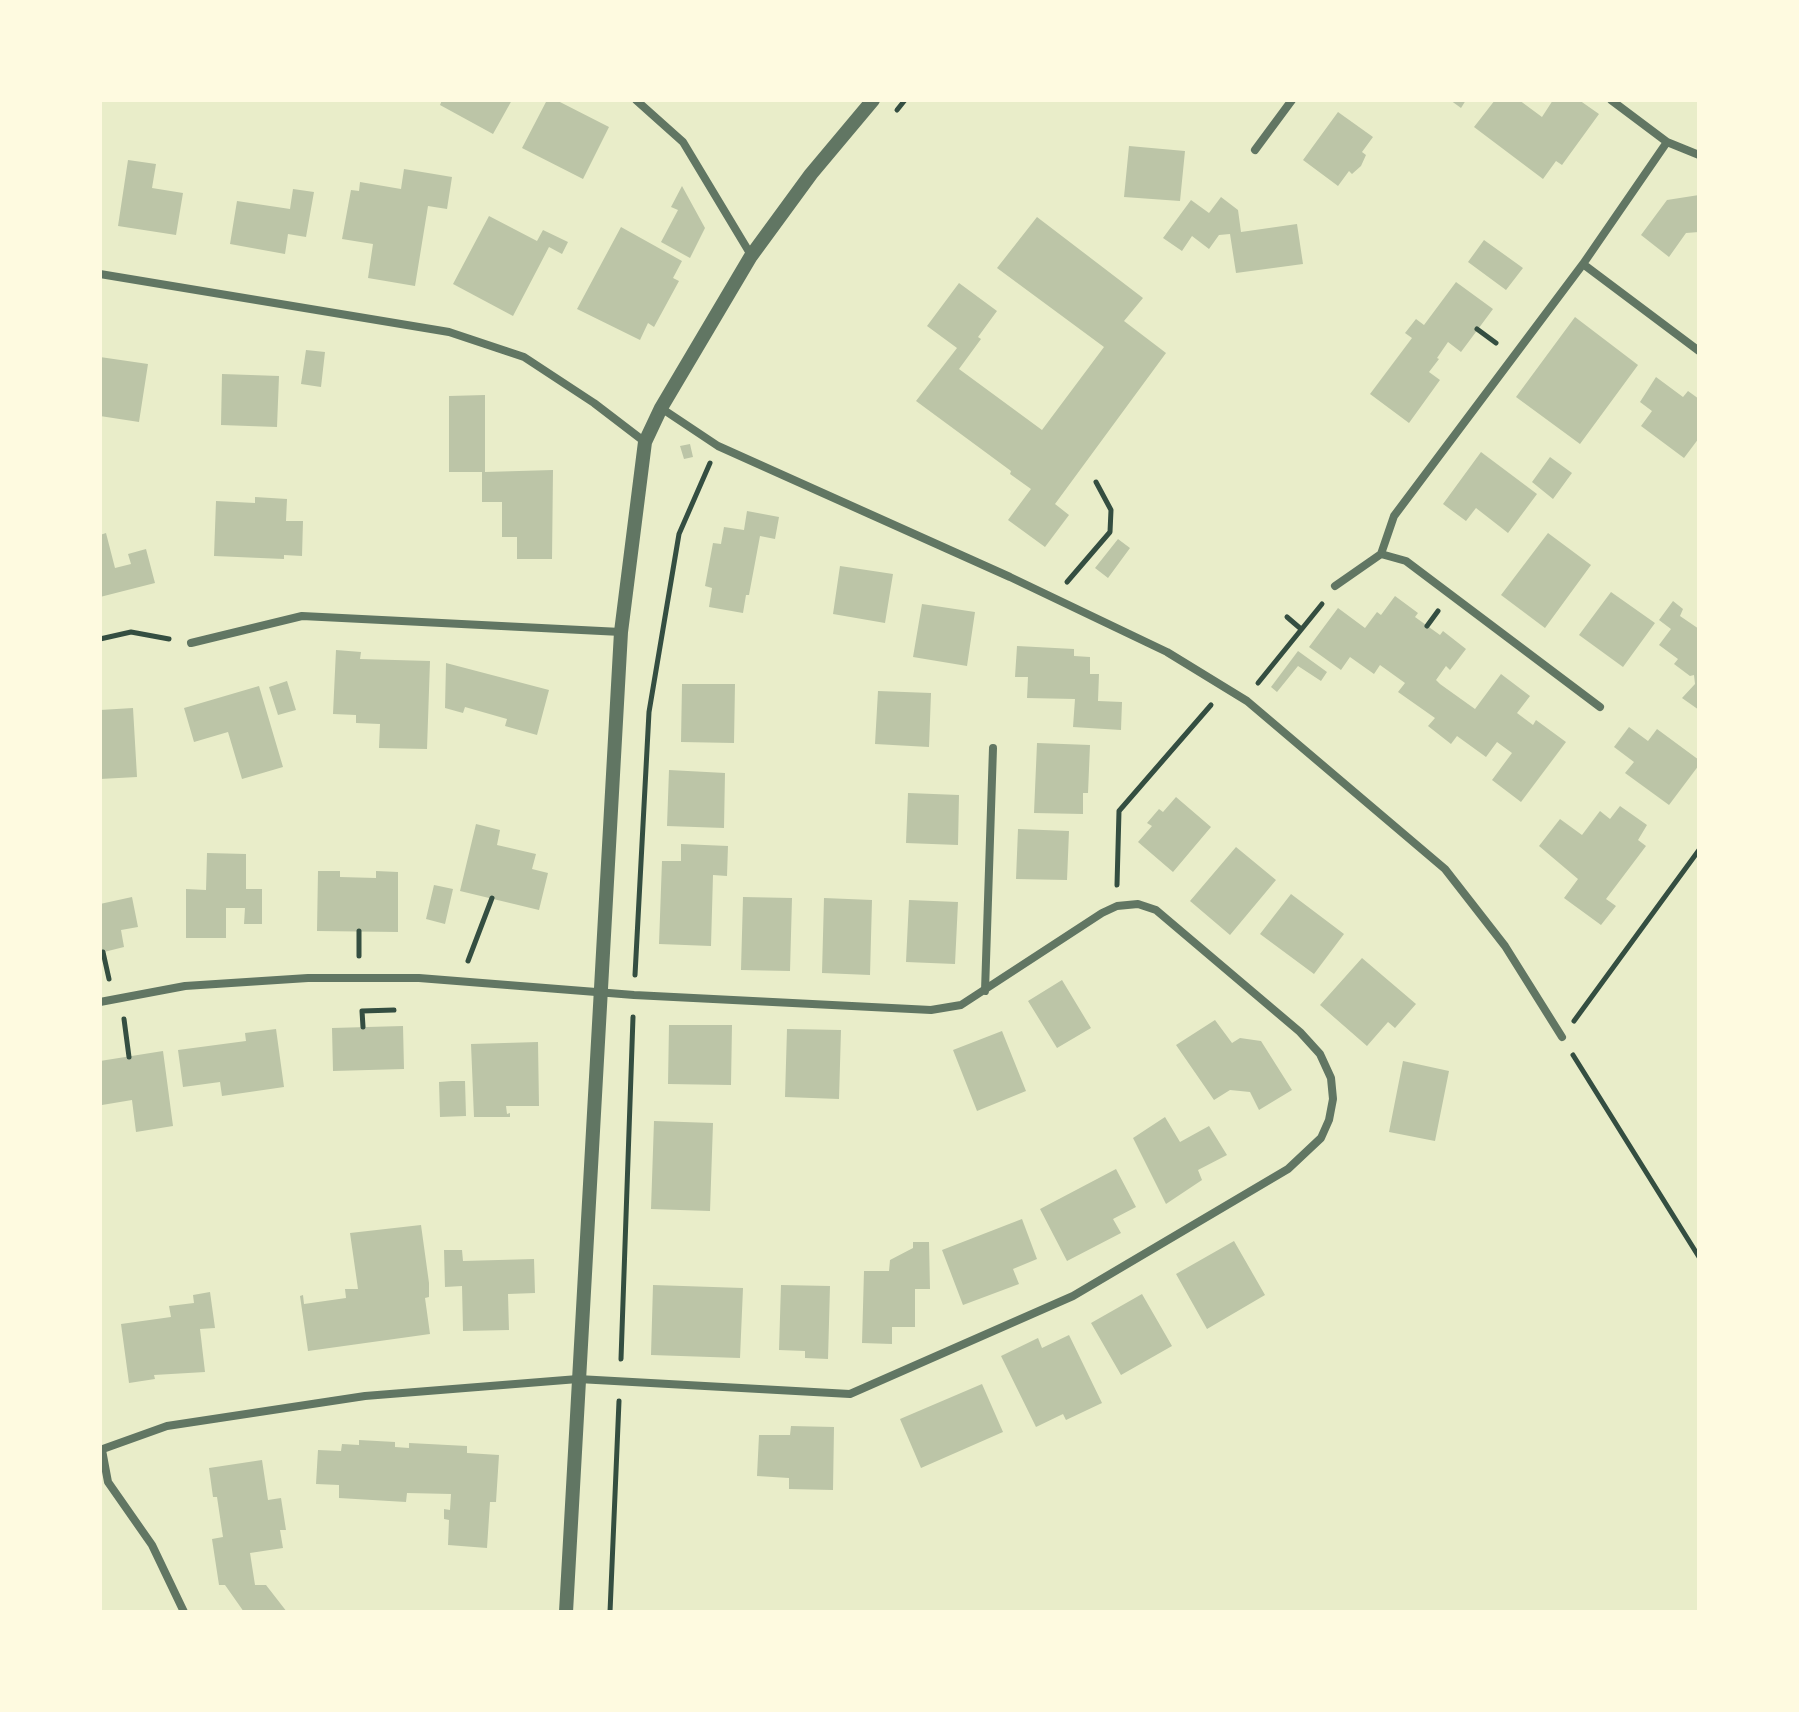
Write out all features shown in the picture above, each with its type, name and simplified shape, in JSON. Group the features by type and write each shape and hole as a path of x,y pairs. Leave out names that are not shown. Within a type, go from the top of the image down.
{"street":[{"path":"636,100 683,142 751,256"},
{"path":"566,1612 621,632 645,442 661,408 751,256 811,174 873,100"},
{"path":"1255,150 1292,100"},
{"path":"1611,100 1667,142 1699,155"},
{"path":"1335,586 1381,554 1394,516 1583,264 1667,142"},
{"path":"1583,264 1699,351"},
{"path":"100,274 449,332 524,357 594,403 645,442"},
{"path":"661,408 718,446 1167,652 1247,701 1445,869 1505,946 1562,1037"},
{"path":"1381,554 1406,561 1600,707"},
{"path":"191,643 302,616 621,632"},
{"path":"985,991 993,748"},
{"path":"100,1002 185,986 308,978 419,978 634,995 931,1010 961,1005 1117,906 1138,904 1156,910 1300,1032 1320,1054 1331,1078 1333,1099 1321,1138 1288,1169 1073,1296 850,1394 578,1379 350,1399 167,1426 101,1450 108,1482 152,1545 184,1612"}],"path":[{"path":"896,111 905,100"},
{"path":"610,1612 634,995 649,712 679,534 718,446"},
{"path":"1053,598 1110,532 1111,510 1096,482"},
{"path":"1247,701 1335,586"},
{"path":"1427,626 1442,606"},
{"path":"1287,617 1301,629"},
{"path":"100,639 131,632 191,643"},
{"path":"1117,906 1119,811 1228,689"},
{"path":"1699,850 1562,1037 1699,1257"},
{"path":"467,964 492,898"},
{"path":"359,931 359,961"},
{"path":"103,952 110,982"},
{"path":"363,1027 362,1011 394,1010"},
{"path":"124,1014 129,1057"}],"building":[{"path":"442,100 512,100 493,134 440,105"},
{"path":"547,100 556,100 609,127 583,179 522,148"},
{"path":"1450,100 1466,100 1461,108"},
{"path":"1495,100 1519,100 1542,117 1553,100 1579,100 1599,114 1562,165 1556,161 1543,179 1474,127"},
{"path":"1338,112 1373,137 1362,152 1366,155 1361,166 1352,174 1349,171 1338,186 1303,160"},
{"path":"1129,146 1185,151 1180,201 1124,197"},
{"path":"128,160 156,164 152,188 183,193 176,235 118,226"},
{"path":"404,169 452,177 447,209 428,206 415,286 368,278 373,244 342,239 351,190 359,191 360,182 401,189"},
{"path":"682,186 705,228 690,258 661,242 678,210 671,207"},
{"path":"293,189 314,192 306,237 288,234 285,254 230,244 237,201 290,209"},
{"path":"1699,195 1699,232 1686,233 1669,257 1641,235 1667,200"},
{"path":"1221,197 1238,210 1241,232 1297,224 1303,264 1236,273 1230,234 1219,235 1209,249 1192,236 1182,251 1163,238 1191,200 1209,213"},
{"path":"489,216 537,241 543,230 568,242 562,254 549,247 513,316 453,284"},
{"path":"1037,217 1143,298 1124,321 1166,353 1055,504 1069,515 1045,547 1008,520 1031,489 916,401 957,348 927,326 959,283 997,311 959,369 1042,430 1104,347 997,268"},
{"path":"621,227 682,261 673,278 679,281 654,327 648,323 640,340 577,309"},
{"path":"1484,240 1523,268 1506,290 1468,262"},
{"path":"1456,282 1493,309 1461,352 1448,342 1429,372 1440,380 1409,423 1370,394 1412,338 1405,333 1416,319 1424,325"},
{"path":"1575,317 1638,365 1580,444 1516,397"},
{"path":"306,350 325,352 321,387 301,384"},
{"path":"100,357 148,364 139,422 100,416"},
{"path":"222,374 279,376 277,427 221,425"},
{"path":"1656,377 1683,397 1688,391 1699,399 1699,438 1684,458 1641,426 1652,411 1640,402"},
{"path":"485,395 485,472 553,470 552,559 517,559 517,537 502,537 502,502 482,502 482,472 449,472 449,396"},
{"path":"690,444 693,457 684,459 680,446"},
{"path":"1481,452 1537,494 1508,533 1476,508 1466,521 1443,504"},
{"path":"1550,457 1572,473 1553,499 1532,482"},
{"path":"255,497 287,499 286,521 303,521 302,556 284,555 284,559 214,556 216,501 255,503"},
{"path":"747,511 779,517 775,539 760,536 743,613 709,607 712,588 705,586 713,543 721,544 724,527 744,530"},
{"path":"106,533 115,568 131,564 128,554 146,549 155,583 100,597 100,535"},
{"path":"1548,533 1591,565 1545,628 1501,595"},
{"path":"1118,539 1130,548 1108,578 1095,568"},
{"path":"840,566 893,574 885,623 833,614"},
{"path":"1611,592 1655,623 1623,667 1579,635"},
{"path":"1395,596 1418,613 1415,617 1440,635 1443,631 1466,649 1450,670 1446,666 1436,680 1440,684 1475,709 1501,674 1530,696 1517,713 1533,725 1536,720 1566,742 1521,802 1492,780 1512,753 1497,742 1486,757 1457,736 1451,744 1428,726 1435,718 1398,692 1405,683 1380,665 1374,674 1350,657 1341,670 1309,647 1338,608 1365,628 1377,612 1381,615"},
{"path":"1673,601 1683,609 1680,616 1699,629 1699,710 1682,698 1695,684 1694,675 1690,676 1674,664 1678,659 1659,645 1671,629 1659,620"},
{"path":"922,604 975,612 967,666 913,657"},
{"path":"1017,646 1074,649 1074,656 1090,657 1090,674 1099,674 1098,701 1122,702 1121,730 1073,727 1075,699 1027,698 1028,677 1015,677"},
{"path":"336,650 361,652 360,659 430,661 427,749 379,748 380,724 356,723 356,715 333,714"},
{"path":"1298,651 1327,672 1321,681 1298,666 1277,692 1271,687"},
{"path":"446,663 549,690 537,735 505,726 507,719 465,707 463,713 445,708"},
{"path":"287,681 296,710 278,715 269,687"},
{"path":"682,684 735,684 734,743 681,742"},
{"path":"259,686 283,767 242,779 228,732 194,742 184,708"},
{"path":"878,691 931,693 929,747 875,744"},
{"path":"133,708 137,777 100,779 100,710"},
{"path":"1629,727 1648,741 1657,729 1699,760 1699,765 1669,805 1625,773 1634,762 1614,747"},
{"path":"1037,743 1090,745 1088,793 1083,793 1083,814 1034,813"},
{"path":"669,770 725,773 724,828 667,826"},
{"path":"908,793 959,795 958,845 906,843"},
{"path":"1176,797 1211,827 1173,872 1138,842 1152,826 1147,823 1159,809 1163,812"},
{"path":"1620,806 1647,825 1638,840 1646,846 1606,899 1616,906 1601,925 1564,898 1578,879 1539,846 1560,819 1582,835 1600,811 1610,819"},
{"path":"476,824 500,830 497,845 536,854 532,869 548,873 539,910 460,891"},
{"path":"1018,829 1069,831 1067,880 1016,879"},
{"path":"681,844 728,846 727,876 713,875 711,946 659,944 662,861 681,861"},
{"path":"1236,847 1276,880 1230,935 1190,901"},
{"path":"207,853 246,854 246,889 262,889 262,924 244,924 245,908 226,908 226,938 186,938 186,889 206,890"},
{"path":"318,871 340,871 340,877 376,878 376,871 398,872 398,932 317,931"},
{"path":"434,885 453,889 445,924 426,919"},
{"path":"1291,894 1344,934 1314,974 1260,934"},
{"path":"132,897 138,927 121,930 124,947 100,953 100,904"},
{"path":"743,897 792,898 790,971 741,970"},
{"path":"824,898 872,900 870,975 822,973"},
{"path":"909,900 958,902 955,964 906,962"},
{"path":"1362,958 1416,1004 1395,1028 1388,1022 1367,1046 1320,1005"},
{"path":"1062,980 1091,1028 1057,1048 1028,1001"},
{"path":"1215,1020 1232,1043 1240,1038 1261,1041 1292,1090 1259,1110 1250,1092 1230,1090 1214,1100 1176,1045"},
{"path":"669,1025 732,1025 731,1085 668,1084"},
{"path":"403,1026 404,1069 333,1071 332,1028"},
{"path":"276,1029 284,1087 222,1096 220,1082 183,1087 178,1050 246,1041 245,1033"},
{"path":"787,1029 841,1030 839,1099 785,1097"},
{"path":"1002,1031 1026,1091 977,1111 953,1050"},
{"path":"538,1042 539,1106 506,1106 510,1117 474,1117 471,1044"},
{"path":"163,1051 173,1126 136,1132 132,1100 102,1105 100,1061"},
{"path":"1403,1061 1449,1071 1435,1141 1389,1132"},
{"path":"465,1081 466,1116 440,1117 439,1082"},
{"path":"1165,1117 1180,1142 1209,1126 1227,1155 1198,1170 1202,1180 1166,1204 1133,1138"},
{"path":"654,1121 713,1123 710,1211 651,1209"},
{"path":"1116,1169 1136,1207 1113,1219 1121,1233 1067,1261 1040,1209"},
{"path":"1022,1219 1037,1259 1013,1269 1019,1284 963,1305 942,1250"},
{"path":"421,1225 429,1283 429,1297 425,1298 430,1334 308,1351 300,1296 303,1295 304,1304 346,1298 345,1289 358,1289 350,1233"},
{"path":"1234,1241 1265,1295 1207,1329 1176,1274"},
{"path":"913,1242 929,1242 930,1289 915,1289 915,1327 892,1327 892,1344 862,1343 864,1271 889,1271 890,1260 913,1248"},
{"path":"444,1250 462,1250 463,1261 534,1259 535,1293 508,1294 509,1330 463,1331 462,1286 445,1287"},
{"path":"653,1285 743,1288 740,1358 651,1355"},
{"path":"781,1285 830,1286 828,1359 805,1358 805,1351 779,1350"},
{"path":"210,1292 215,1328 200,1329 205,1372 154,1375 155,1379 129,1383 121,1324 171,1317 169,1306 194,1303 193,1295"},
{"path":"1142,1294 1172,1346 1121,1375 1091,1323"},
{"path":"1069,1335 1102,1403 1066,1420 1063,1414 1036,1427 1001,1356 1038,1338 1042,1348"},
{"path":"982,1384 1003,1432 921,1468 900,1419"},
{"path":"791,1426 834,1427 833,1490 789,1489 789,1478 757,1476 759,1435 790,1435"},
{"path":"359,1440 395,1442 395,1447 409,1448 409,1443 467,1446 467,1453 499,1455 496,1502 490,1502 487,1548 448,1545 449,1520 444,1519 444,1509 450,1510 451,1494 407,1493 406,1502 339,1498 339,1485 316,1484 318,1450 341,1451 342,1444 359,1445"},
{"path":"262,1460 268,1500 281,1498 286,1530 280,1530 283,1548 250,1553 255,1585 266,1585 287,1612 244,1612 225,1585 219,1585 212,1539 223,1537 209,1468"}]}
